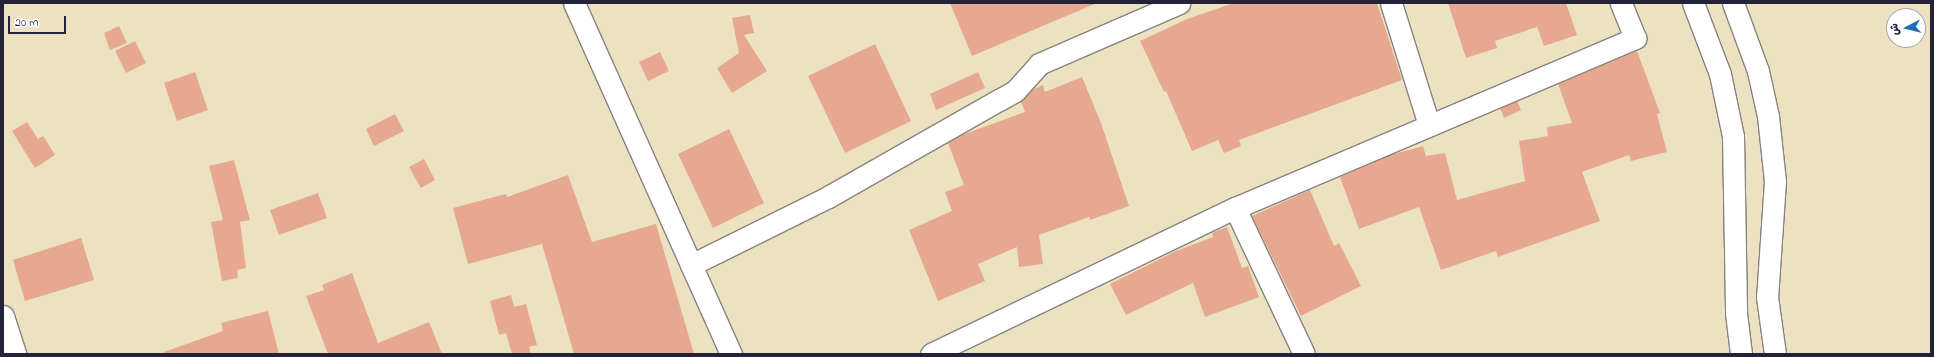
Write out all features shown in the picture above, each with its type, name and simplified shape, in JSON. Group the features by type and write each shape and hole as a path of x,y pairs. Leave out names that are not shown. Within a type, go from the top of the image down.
{"street":[{"path":"574,3 731,354"},
{"path":"691,265 828,197 1015,91 1039,64 1179,3"},
{"path":"1391,3 1429,125"},
{"path":"931,354 1235,208 1635,38 1621,3"},
{"path":"1694,3 1720,74 1733,136 1736,313 1741,354"},
{"path":"1733,3 1758,72 1768,116 1775,181 1767,298 1775,354"},
{"path":"1235,208 1304,354"},
{"path":"3,316 15,354"}],"building":[{"path":"950,3 1097,3 972,56"},
{"path":"1234,3 1377,3 1402,80 1239,140 1241,146 1224,153 1218,140 1192,151 1166,91 1164,92 1140,41 1187,19"},
{"path":"1448,3 1566,3 1577,35 1544,46 1537,27 1495,41 1497,48 1466,58"},
{"path":"750,15 754,33 744,35 767,71 732,93 717,68 739,53 732,18"},
{"path":"119,26 127,43 110,50 104,33"},
{"path":"135,41 146,63 126,73 115,51"},
{"path":"875,44 911,121 845,153 808,76"},
{"path":"1637,51 1660,113 1657,114 1667,152 1631,161 1629,155 1582,172 1600,221 1498,257 1496,251 1441,270 1419,207 1359,229 1340,177 1391,155 1423,146 1426,156 1445,153 1457,200 1525,181 1519,141 1548,136 1547,127 1572,123 1558,84"},
{"path":"660,52 669,71 648,81 639,62"},
{"path":"195,72 208,110 177,121 164,83"},
{"path":"978,72 985,88 936,110 930,94"},
{"path":"1082,77 1101,123 1129,206 1090,220 1089,217 1039,235 1043,264 1019,267 1017,247 978,264 985,281 938,301 909,230 952,211 945,192 964,185 948,143 962,135 1025,112 1021,102 1032,90 1043,85 1045,92"},
{"path":"1517,101 1521,110 1504,118 1500,108"},
{"path":"395,114 404,131 374,146 366,129"},
{"path":"27,122 38,139 43,136 55,155 35,168 12,131"},
{"path":"729,129 764,203 713,228 678,154"},
{"path":"424,159 435,180 421,188 409,167"},
{"path":"234,160 250,220 240,222 246,268 237,270 238,278 222,281 211,222 223,220 209,166"},
{"path":"568,175 592,242 656,224 694,354 574,354 542,244 468,264 453,208 506,194 507,197"},
{"path":"1310,190 1334,246 1339,243 1361,286 1301,316 1252,216"},
{"path":"318,193 327,218 279,235 270,210"},
{"path":"1227,227 1242,268 1248,266 1259,297 1205,317 1193,283 1126,315 1110,284 1174,252 1213,237 1212,233"},
{"path":"81,238 94,280 25,301 13,260"},
{"path":"352,273 378,343 429,322 442,354 328,354 306,296 324,290 322,285"},
{"path":"511,295 514,307 526,304 537,345 529,347 531,354 512,354 506,333 499,335 490,301"},
{"path":"268,311 279,354 165,354 164,352 223,331 221,323"}]}
